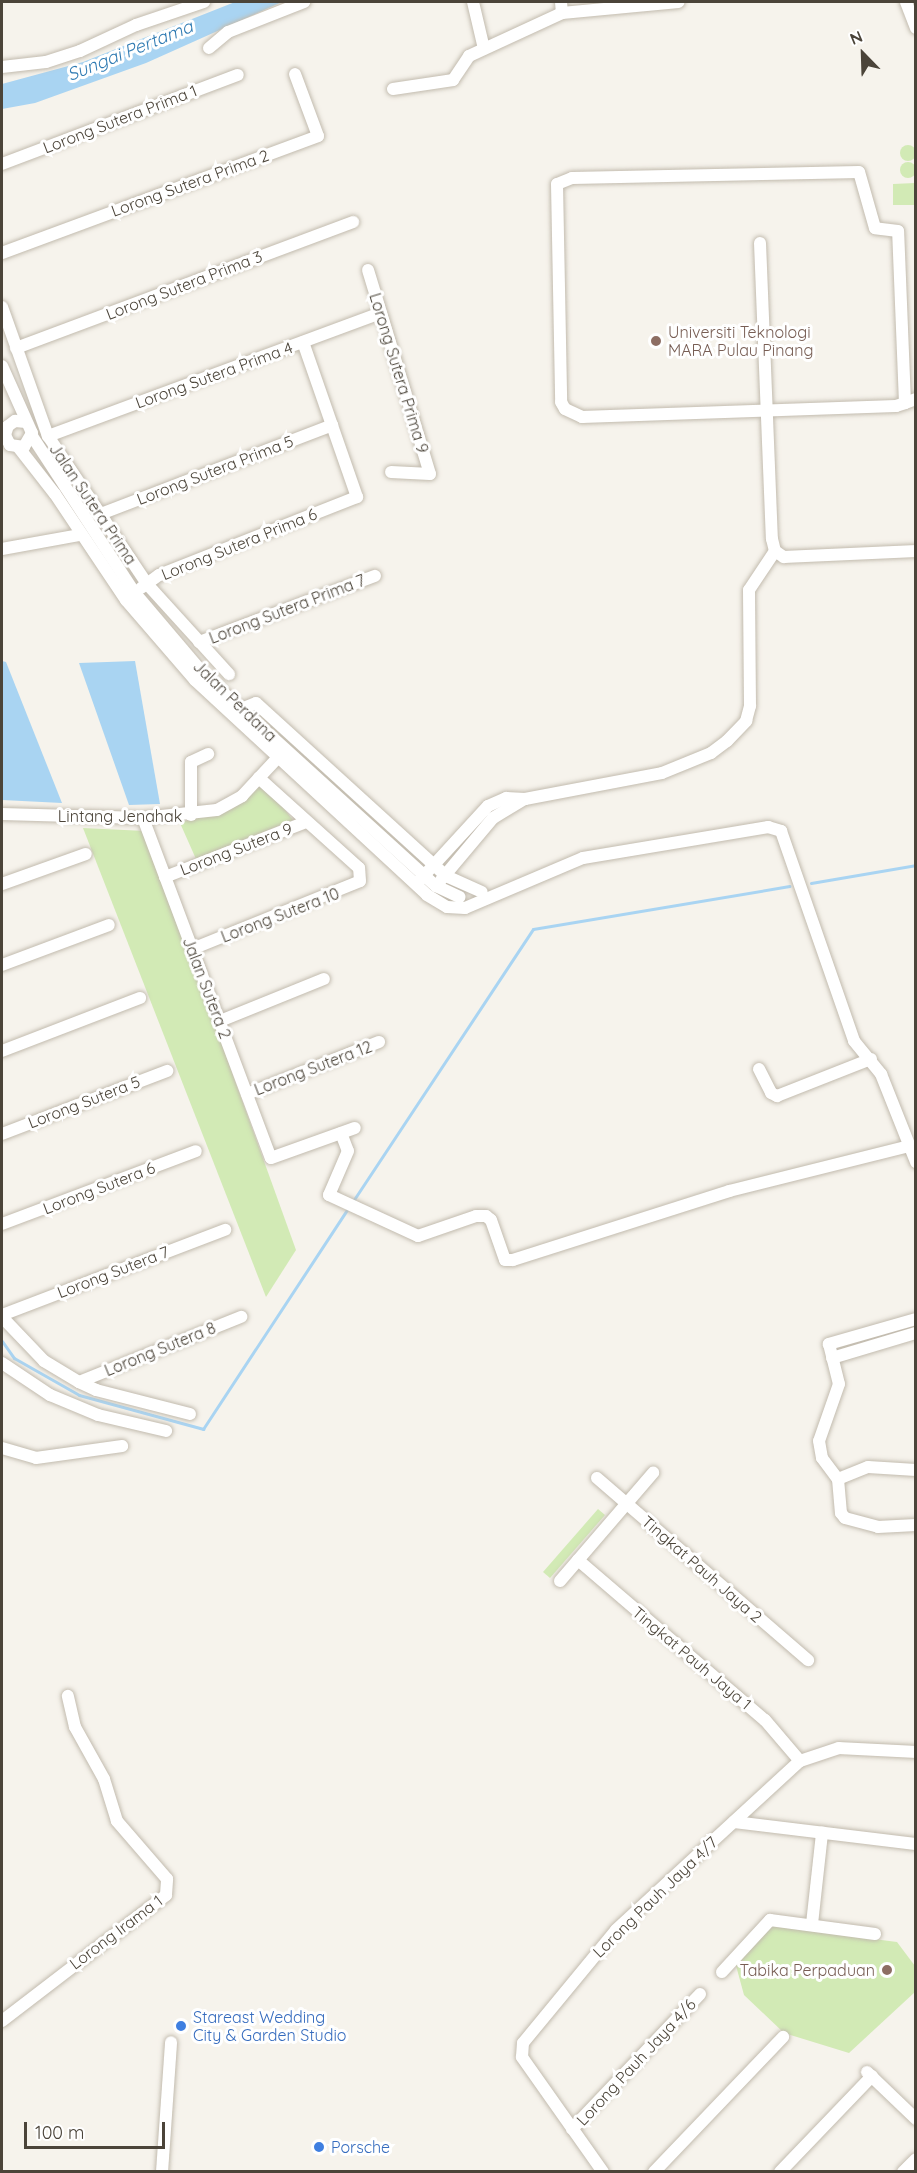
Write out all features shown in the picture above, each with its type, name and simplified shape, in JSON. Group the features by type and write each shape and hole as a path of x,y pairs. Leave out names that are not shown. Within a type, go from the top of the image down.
{"street":[{"path":"2,68 46,62 80,51 204,2"},
{"path":"209,48 228,32 304,2"},
{"path":"473,2 484,49"},
{"path":"393,89 453,80 463,61 562,7 678,2"},
{"path":"906,2 915,28"},
{"name":"Lorong Sutera Prima 2","path":"2,254 318,136 295,74"},
{"name":"Lorong Sutera Prima 1","path":"2,164 238,75"},
{"path":"859,172 875,228 898,231 910,401 767,410 582,417 565,409 561,402 557,184 572,178 859,172"},
{"name":"Lorong Sutera Prima 3","path":"16,348 353,222"},
{"path":"421,880 488,806 507,798 525,799 662,773 711,753 738,731 750,706 749,590 775,550 760,243"},
{"name":"Lorong Sutera Prima 9","path":"368,270 430,474 391,472"},
{"name":"Jalan Sutera Prima","path":"2,307 48,436 98,515 147,584 229,674"},
{"name":"Lorong Sutera Prima 4","path":"48,436 380,313"},
{"path":"303,342 332,425"},
{"path":"2,366 9,389 26,422 8,439"},
{"path":"8,439 9,389"},
{"name":"Jalan Perdana","path":"26,422 32,436 130,596 281,753"},
{"name":"Lorong Sutera Prima 6","path":"130,596 159,575 357,497 332,425"},
{"name":"Lorong Sutera Prima 5","path":"98,515 332,425"},
{"path":"8,439 27,445 32,436"},
{"name":"Jalan Perdana","path":"8,439 55,494 79,535 195,680 281,753 432,890 460,897"},
{"path":"2,549 79,535"},
{"path":"775,550 784,557 915,551"},
{"name":"Lorong Sutera Prima 7","path":"199,642 375,576"},
{"path":"241,709 256,703 446,876 482,892"},
{"name":"Lintang Jenahak","path":"2,814 143,818 191,815 217,810 242,796 281,753"},
{"path":"191,815 191,762 208,754"},
{"path":"259,778 306,822"},
{"path":"525,799 493,818 432,890 459,910 583,858 776,828 786,838 794,858 854,1041 881,1074 915,1162"},
{"name":"Jalan Sutera 2","path":"143,818 272,1158 341,1133"},
{"name":"Lorong Sutera 10","path":"192,949 352,887 360,881 362,874 306,822"},
{"name":"Lorong Sutera 9","path":"165,877 306,822"},
{"path":"2,884 86,854"},
{"path":"2,965 109,925"},
{"path":"220,1021 324,979"},
{"path":"2,1051 140,998"},
{"name":"Lorong Sutera 12","path":"247,1094 379,1042"},
{"path":"759,1069 771,1094 777,1096 871,1059"},
{"name":"Lorong Sutera 5","path":"2,1134 167,1071"},
{"path":"355,1128 341,1133 348,1151 338,1178 328,1191 332,1196 418,1236 476,1216 486,1216 491,1220 505,1260 513,1260 729,1191 909,1146"},
{"name":"Lorong Sutera 6","path":"2,1224 196,1151"},
{"name":"Lorong Sutera 7","path":"2,1316 225,1230"},
{"path":"2,1316 45,1361 79,1382 96,1390 190,1413"},
{"name":"Lorong Sutera 8","path":"79,1382 241,1317"},
{"path":"915,1319 830,1344 838,1392 819,1441 822,1458 838,1479 841,1514 845,1518 878,1527 915,1526"},
{"path":"832,1358 915,1333"},
{"path":"2,1363 50,1395 98,1415 166,1431"},
{"path":"2,1448 36,1458 122,1446"},
{"path":"838,1479 868,1467 915,1470"},
{"path":"560,1581 653,1473"},
{"name":"Tingkat Pauh Jaya 2","path":"597,1478 808,1660"},
{"name":"Tingkat Pauh Jaya 1","path":"578,1560 765,1720 800,1761"},
{"name":"Lorong Irama 1","path":"2,2020 166,1895 167,1879 117,1821 110,1795 75,1727 68,1696"},
{"name":"Lorong Pauh Jaya 4/7","path":"603,2172 522,2058 523,2043 616,1930 800,1761 839,1748 915,1752"},
{"path":"734,1822 915,1844"},
{"path":"812,1924 822,1833"},
{"path":"722,1972 770,1920 875,1934"},
{"name":"Lorong Pauh Jaya 4/6","path":"572,2129 700,1994"},
{"path":"654,2172 783,2037"},
{"path":"162,2172 171,2042"},
{"path":"780,2172 852,2097 869,2074 915,2119"},
{"path":"903,2172 915,2159"}],"green space":[{"path":"908,145 914,147 916,153 914,159 908,161 902,159 900,153 902,147"},
{"path":"908,162 916,170 908,178 900,170"},
{"path":"915,183 915,205 893,205 893,184"},
{"path":"259,778 293,820 196,859 180,823 217,810"},
{"path":"83,828 145,831 296,1250 266,1297"},
{"path":"598,1509 605,1515 550,1578 543,1572"},
{"path":"773,1926 897,1942 915,1966 915,1992 849,2053 784,2033 744,1995 735,1962"}],"water":[{"name":"Sungai Pertama","path":"235,2 282,2 146,63 35,103 2,109 2,84 83,62"},
{"path":"2,661 6,662 62,803 2,800"},
{"path":"135,661 160,804 129,805 79,663"}],"waterway":[{"path":"811,883 916,865"},
{"path":"353,1201 533,929 789,886"},
{"path":"2,1341 14,1358 79,1395 203,1429 349,1207"}],"place":[{"name":"Universiti Teknologi MARA Pulau Pinang","path":"656,341"},
{"name":"Tabika Perpaduan","path":"887,1970"},
{"name":"Stareast Wedding City & Garden Studio","path":"181,2026"},
{"name":"Porsche","path":"319,2147"}]}
